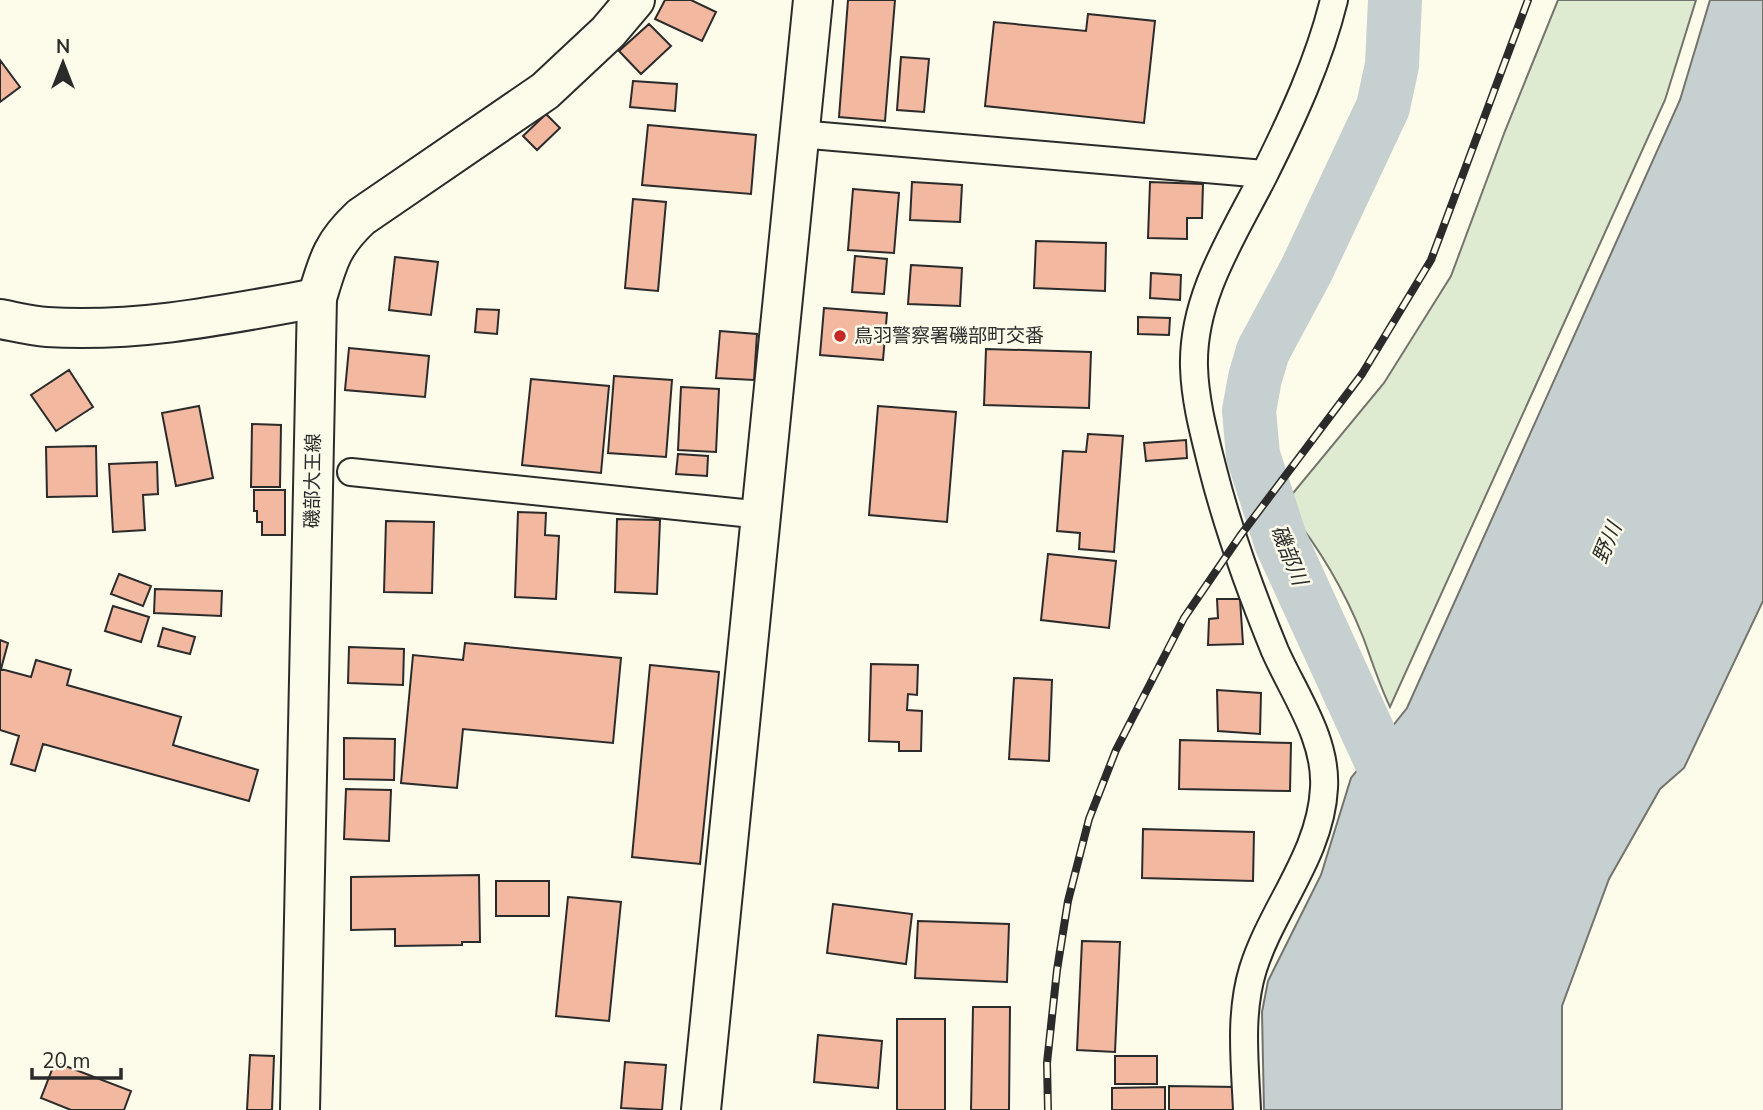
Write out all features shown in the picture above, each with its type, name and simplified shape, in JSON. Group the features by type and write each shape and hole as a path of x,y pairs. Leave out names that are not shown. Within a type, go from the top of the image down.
{"street":[{"name":"磯部大王線","path":"300,1110 317,298 337,242 355,223 545,92 608,32 635,0"},
{"path":"701,1110 813,0"},
{"path":"1247,1110 1244,1051 1248,990 1260,950 1310,845 1324,790 1324,766 1319,746 1276,652 1225,516 1205,441 1194,367 1200,310 1217,264 1298,103 1334,0"},
{"path":"799,134 1264,174"},
{"path":"0,319 47,327 109,326 201,319 317,298"},
{"path":"351,472 762,515"}],"green space":[{"path":"1558,0 1696,0 1665,100 1390,707 1363,637 1338,584 1307,534 1284,504 1384,383 1451,276"}],"water":[{"name":"野川","path":"1710,0 1763,0 1763,601 1684,768 1660,789 1609,879 1562,1006 1562,1110 1264,1110 1262,1012 1268,981 1321,875 1351,778 1407,708 1680,100"}],"building":[{"path":"665,0 691,0 716,12 702,41 655,19"},
{"path":"848,0 895,0 885,121 839,117"},
{"path":"1088,14 1155,21 1144,123 985,106 994,22 1086,31"},
{"path":"649,24 671,46 641,74 619,51"},
{"path":"901,57 929,59 924,112 897,110"},
{"path":"0,60 20,87 0,102"},
{"path":"633,81 677,84 675,111 630,107"},
{"path":"546,114 560,128 537,150 523,136"},
{"path":"648,125 756,135 751,194 642,185"},
{"path":"912,182 962,185 960,222 910,220"},
{"path":"1150,182 1203,184 1202,218 1187,218 1187,239 1148,238"},
{"path":"853,189 899,193 894,253 848,250"},
{"path":"633,199 666,202 658,291 625,288"},
{"path":"1036,241 1106,243 1105,291 1034,288"},
{"path":"855,256 887,259 884,294 852,292"},
{"path":"395,257 438,262 431,315 389,310"},
{"path":"911,265 962,268 960,306 908,304"},
{"path":"1151,273 1181,275 1180,300 1150,298"},
{"path":"824,308 887,313 883,360 820,355"},
{"path":"477,309 499,310 497,334 475,332"},
{"path":"1138,317 1170,318 1169,335 1138,334"},
{"path":"720,331 757,334 754,380 716,378"},
{"path":"349,348 429,356 425,397 345,390"},
{"path":"986,349 1091,352 1089,408 984,405"},
{"path":"69,370 93,407 56,431 31,395"},
{"path":"614,376 672,380 666,457 608,453"},
{"path":"531,379 609,386 601,473 522,465"},
{"path":"681,387 719,389 716,452 678,450"},
{"path":"199,406 213,478 176,486 162,413"},
{"path":"878,406 956,412 947,522 869,515"},
{"path":"252,424 281,425 280,487 251,487"},
{"path":"1088,434 1123,436 1114,552 1079,549 1080,533 1057,531 1063,451 1086,452"},
{"path":"1186,440 1187,458 1146,461 1144,443"},
{"path":"96,446 97,496 47,497 46,447"},
{"path":"678,454 708,456 707,476 676,474"},
{"path":"157,462 158,494 143,495 145,530 113,532 109,464"},
{"path":"254,490 285,490 285,535 262,535 262,522 257,522 257,511 254,511"},
{"path":"518,512 546,513 545,535 559,536 556,599 515,597"},
{"path":"617,519 660,520 657,594 615,592"},
{"path":"386,521 434,522 432,593 384,592"},
{"path":"1048,554 1116,561 1109,628 1041,620"},
{"path":"119,574 151,586 143,606 111,594"},
{"path":"155,589 222,591 221,616 154,613"},
{"path":"1217,599 1240,599 1243,644 1208,645 1209,619 1218,618"},
{"path":"113,606 149,617 141,642 105,631"},
{"path":"163,628 195,637 190,654 158,646"},
{"path":"0,640 8,643 1,669 31,677 36,660 71,670 67,685 181,717 173,745 258,770 249,801 43,744 35,771 11,764 19,736 0,730"},
{"path":"465,643 621,658 613,743 463,729 457,788 401,783 413,655 463,660"},
{"path":"349,647 404,649 403,685 348,683"},
{"path":"871,664 918,665 917,695 908,694 907,710 922,711 921,751 899,751 899,742 869,741"},
{"path":"650,665 719,672 700,864 632,857"},
{"path":"1014,678 1052,680 1049,761 1009,759"},
{"path":"1217,690 1261,693 1260,734 1218,731"},
{"path":"344,738 395,739 394,780 344,779"},
{"path":"1180,740 1291,743 1290,791 1179,789"},
{"path":"346,789 391,790 389,841 344,839"},
{"path":"1143,829 1254,832 1253,881 1142,878"},
{"path":"479,875 480,942 462,942 462,945 395,946 395,929 351,930 351,877"},
{"path":"496,881 549,881 549,916 496,916"},
{"path":"568,897 621,902 609,1021 556,1016"},
{"path":"833,904 912,914 906,964 827,953"},
{"path":"918,921 1009,924 1007,982 915,978"},
{"path":"1082,941 1120,942 1115,1052 1077,1050"},
{"path":"973,1007 1010,1007 1009,1110 971,1110"},
{"path":"897,1019 945,1019 945,1110 897,1110"},
{"path":"818,1035 882,1041 878,1088 814,1082"},
{"path":"250,1055 274,1056 272,1110 247,1110"},
{"path":"1115,1056 1157,1056 1157,1084 1115,1084"},
{"path":"55,1062 131,1091 124,1110 71,1110 41,1098"},
{"path":"625,1062 666,1065 662,1110 621,1108"},
{"path":"1169,1086 1237,1087 1237,1110 1169,1110"},
{"path":"1165,1087 1165,1110 1112,1110 1112,1088"}],"waterway":[{"name":"磯部川","path":"1395,0 1392,65 1383,107 1306,271 1263,351 1249,411 1253,455 1281,542 1406,815"}],"railway":[{"path":"1048,1110 1047,1063 1068,901 1089,819 1116,750 1184,618 1240,536 1362,374 1431,260 1528,0"}],"place":[{"name":"鳥羽警察署磯部町交番","path":"840,336"}]}
